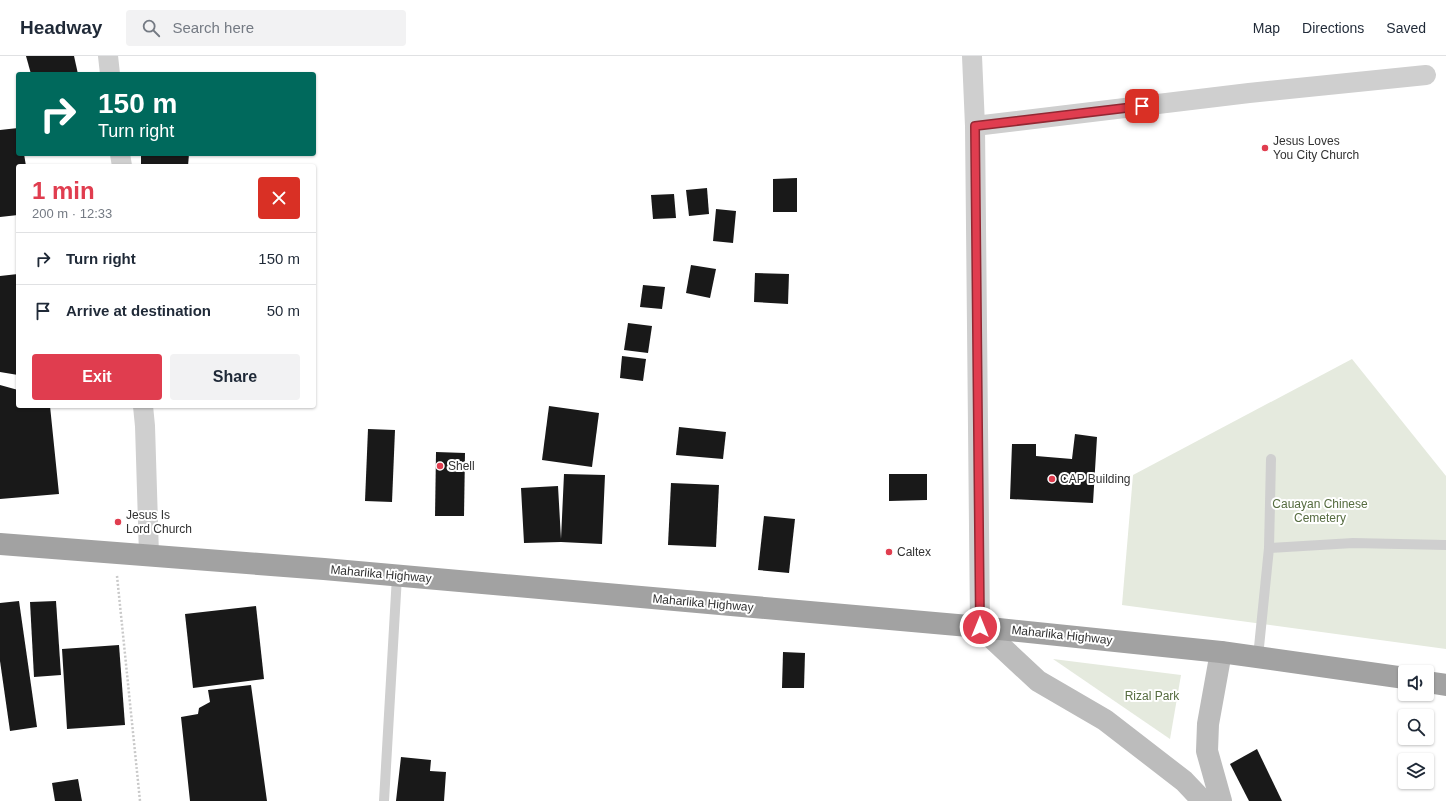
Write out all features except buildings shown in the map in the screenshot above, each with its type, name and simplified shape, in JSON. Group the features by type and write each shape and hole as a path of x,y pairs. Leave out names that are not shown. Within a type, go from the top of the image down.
{"highway":[{"name":"Maharlika Highway","path":"0,544 397,576 980,627 1221,652 1398,677"},
{"path":"1434,683 1446,684"}],"main road":[{"path":"980,627 1038,681 1105,720 1184,781 1203,801"},
{"path":"1221,652 1208,724 1208,751 1222,801"}],"street":[{"path":"108,56 110,72"},
{"path":"972,56 975,126 980,627"},
{"path":"975,126 1249,93 1426,75"},
{"path":"143,408 149,555"}],"lane":[{"path":"1258,657 1269,548 1271,459"},
{"path":"1269,548 1353,543 1446,545"},
{"path":"384,801 397,576"}],"path":[{"path":"115,553 140,801"}],"green space":[{"name":"Cauayan Chinese Cemetery","path":"1352,359 1446,476 1446,649 1122,605 1133,475"},
{"name":"Rizal Park","path":"1053,659 1181,675 1170,739"}],"place":[{"name":"Jesus Loves You City Church","path":"1265,148"},
{"name":"Shell","path":"440,466"},
{"name":"CAP Building","path":"1052,479"},
{"name":"Jesus Is Lord Church","path":"118,522"},
{"name":"Caltex","path":"889,552"}],"route":[{"path":"980,627 975,126 1142,106"}]}
